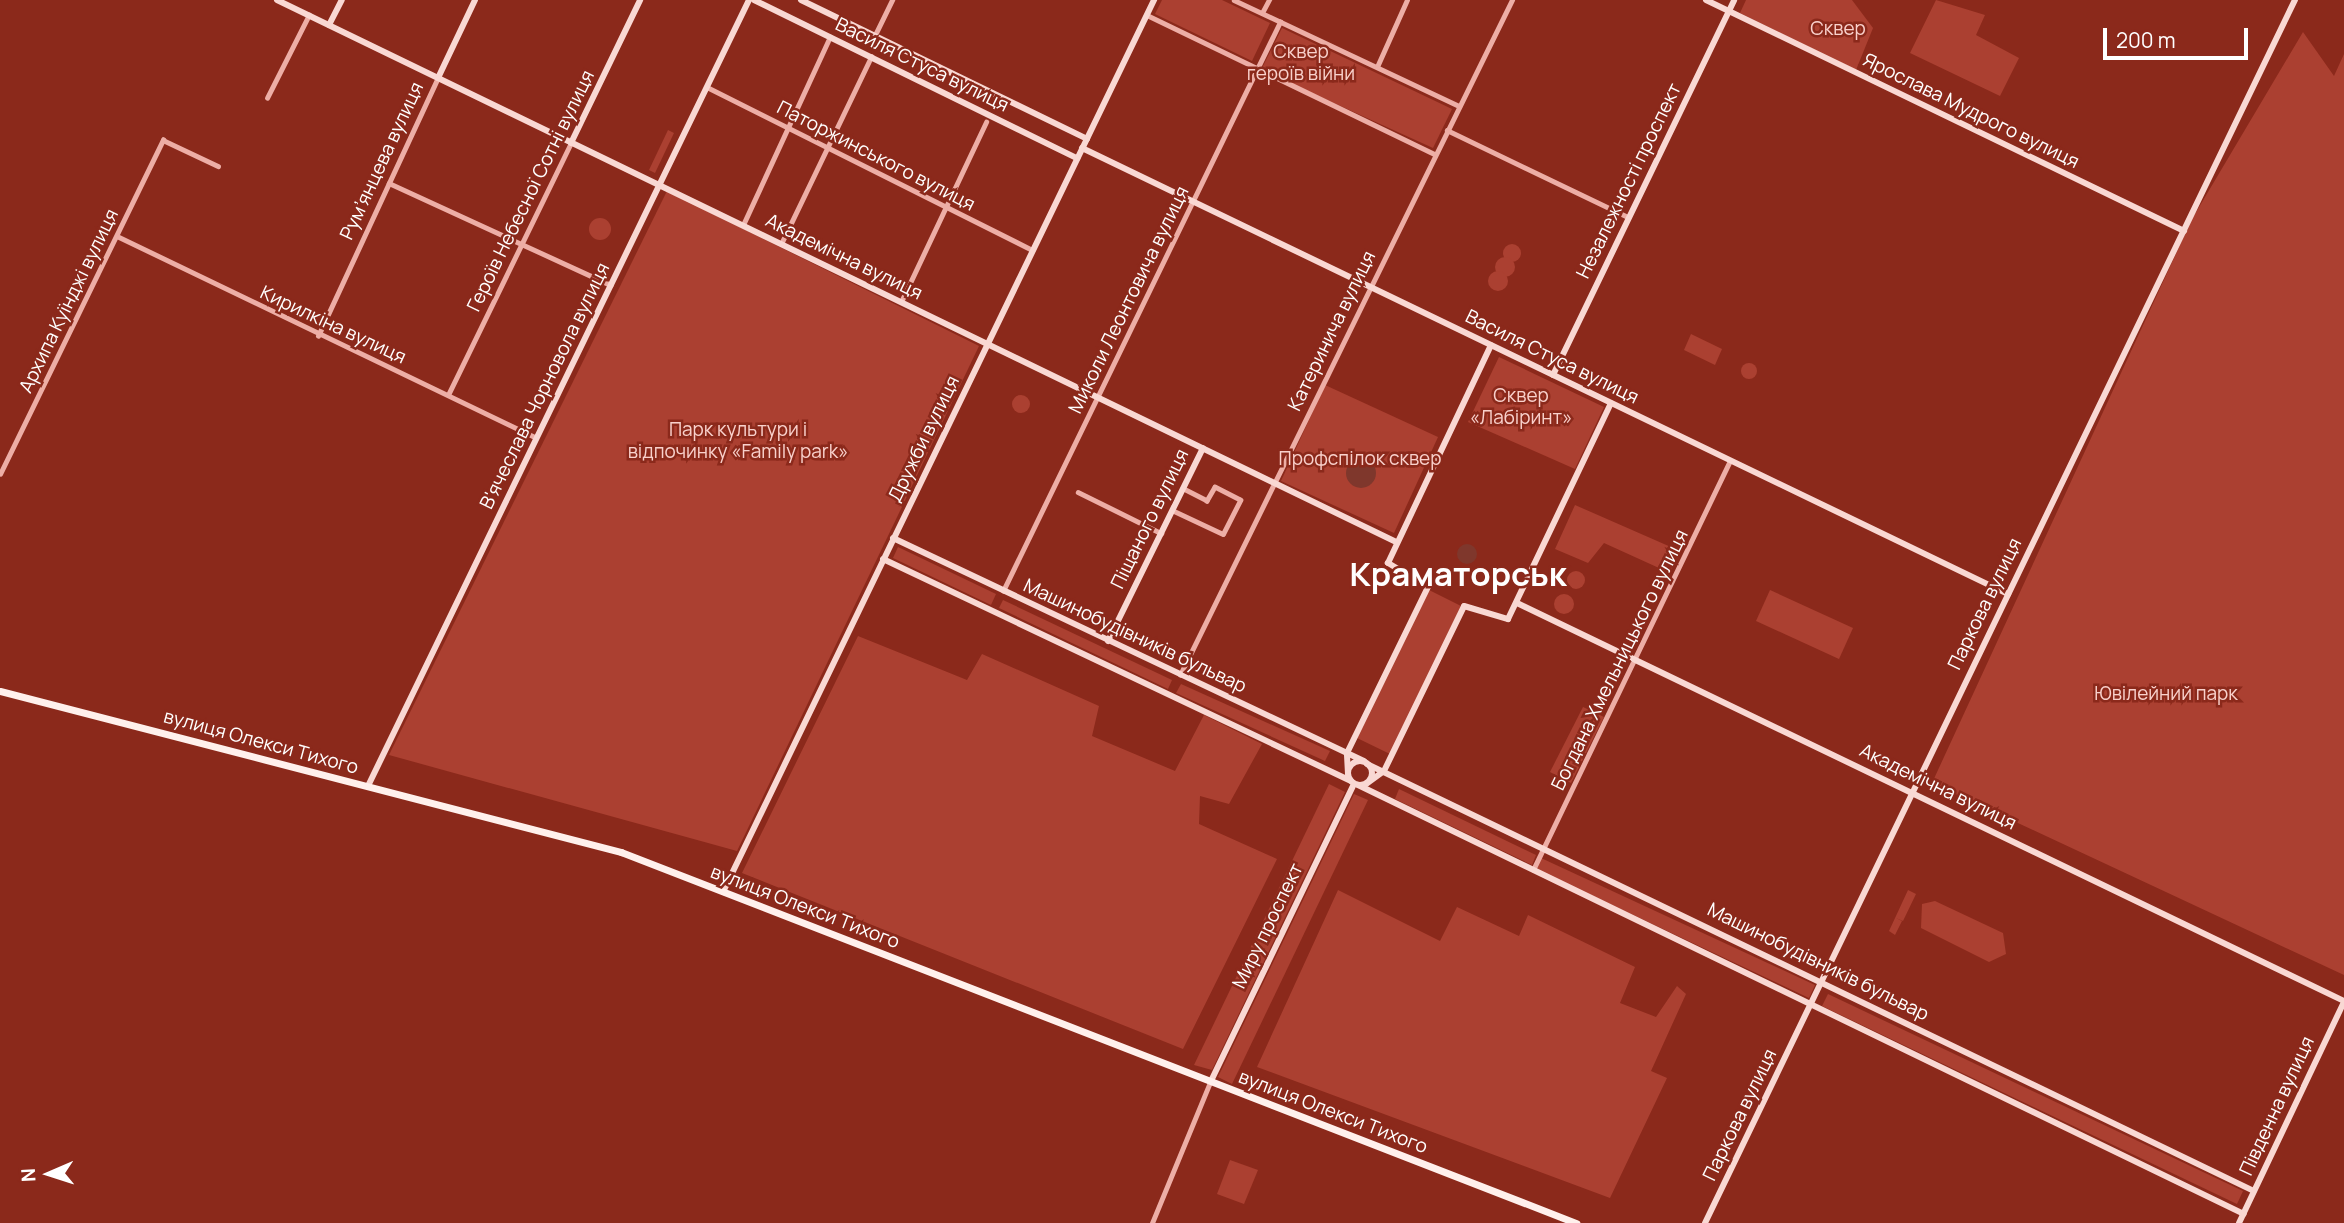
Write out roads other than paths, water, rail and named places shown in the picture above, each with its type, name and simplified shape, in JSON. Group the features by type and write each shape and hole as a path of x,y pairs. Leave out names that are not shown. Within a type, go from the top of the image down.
{"main road":[{"name":"вулиця Олекси Тихого","path":"0,691 599,845 1576,1223"}],"street":[{"name":"Академічна вулиця","path":"277,0 571,143 660,183 987,345 1396,542"},
{"path":"329,25 342,0"},
{"name":"Рум’янцева вулиця","path":"318,336 475,0"},
{"name":"Героїв Небесної Сотні вулиця","path":"449,395 640,0"},
{"name":"Василя Стуса вулиця","path":"752,0 1077,158"},
{"name":"В'ячеслава Чорновола вулиця","path":"369,786 660,183 752,0"},
{"name":"Василя Стуса вулиця","path":"801,0 1087,139"},
{"path":"875,36 892,0"},
{"name":"Дружби вулиця","path":"723,892 1154,0"},
{"path":"1234,0 1459,106"},
{"path":"1262,13 1269,0"},
{"path":"1377,67 1407,0"},
{"name":"Катеринича вулиця","path":"1180,676 1511,0"},
{"name":"Ярослава Мудрого вулиця","path":"1706,0 2184,231"},
{"name":"Незалежності проспект","path":"1553,375 1734,0"},
{"name":"Паркова вулиця","path":"1705,1223 2295,0"},
{"path":"267,98 309,15"},
{"path":"1146,15 1435,154"},
{"name":"Миколи Леонтовича вулиця","path":"1003,591 1280,22"},
{"path":"743,225 830,37"},
{"path":"781,244 871,57"},
{"name":"Паторжинського вулиця","path":"707,87 1033,250"},
{"path":"901,303 986,122"},
{"path":"1447,130 1628,217"},
{"name":"Архипа Куїнджі вулиця","path":"0,474 163,140 218,166"},
{"name":"Василя Стуса вулиця","path":"1082,148 2008,594"},
{"path":"388,183 611,285"},
{"name":"Кирилкіна вулиця","path":"117,236 318,336 537,438"},
{"path":"1396,542 1491,345"},
{"path":"1517,603 1611,403"},
{"name":"Піщаного вулиця","path":"1108,641 1203,448"},
{"name":"Богдана Хмельницького вулиця","path":"1532,870 1730,461"},
{"path":"1172,510 1223,534 1241,500 1215,487 1208,501 1183,489"},
{"path":"1078,492 1161,533"},
{"name":"Машинобудівників бульвар","path":"893,538 1347,753 2254,1191"},
{"name":"Миру проспект","path":"1210,1081 1355,782 1347,753 1427,587 1388,564 1396,542"},
{"name":"Машинобудівників бульвар","path":"883,559 1355,782 1810,1006 2244,1214"},
{"name":"Академічна вулиця","path":"1517,603 1912,791 2344,1002"},
{"name":"Миру проспект","path":"1355,782 1384,771 1464,607 1478,605 1508,619 1517,603"},
{"path":"1365,763 1372,774 1355,782 1352,764 1365,763"},
{"name":"Південна вулиця","path":"2239,1223 2344,1002"},
{"path":"1152,1223 1210,1081"}],"district":[{"name":"Краматорськ","path":"1458,574"}],"park label":[{"name":"Сквер","path":"1838,29"},
{"name":"Сквер героїв війни","path":"1301,63"},
{"name":"Сквер «Лабіринт»","path":"1521,407"},
{"name":"Парк культури і відпочинку «Family park»","path":"738,441"},
{"name":"Профспілок сквер","path":"1360,459"},
{"name":"Ювілейний парк","path":"2166,694"}]}
